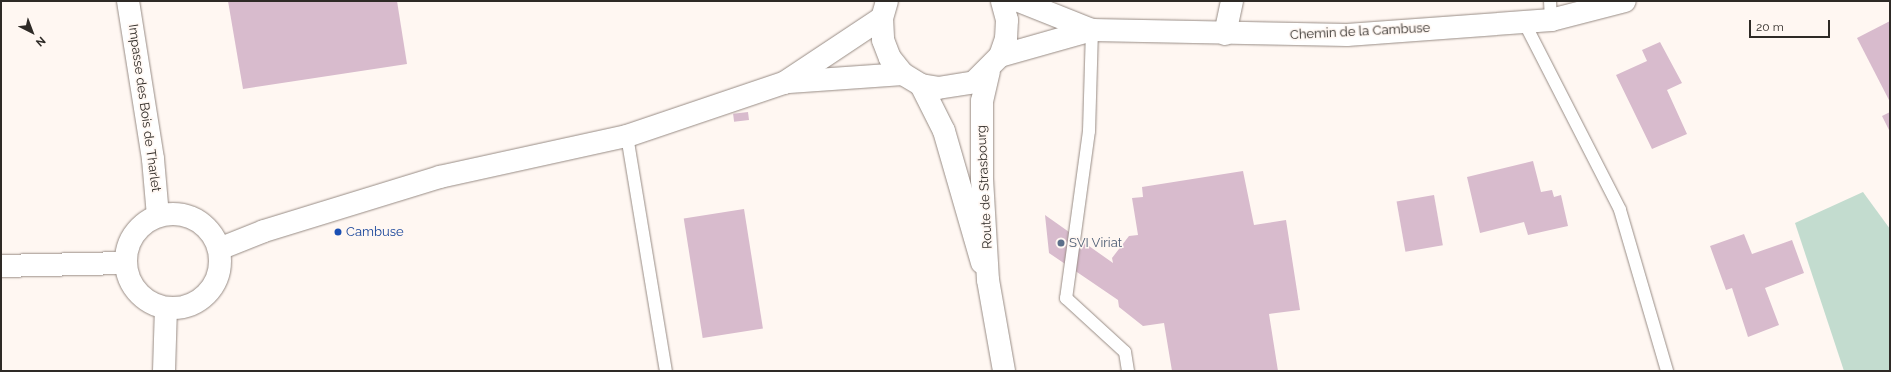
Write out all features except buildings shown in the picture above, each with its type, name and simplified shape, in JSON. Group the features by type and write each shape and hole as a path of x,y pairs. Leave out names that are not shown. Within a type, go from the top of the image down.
{"street":[{"name":"Impasse des Bois de Tharlet","path":"128,1 153,159 158,216"},
{"name":"Route de Strasbourg","path":"1002,1 1007,20 1006,39 994,64 982,101 981,142 988,280 1004,371"},
{"name":"Chemin de la Cambuse","path":"1019,1 1092,30 1347,36 1524,22 1551,10 1625,1"},
{"path":"1225,34 1232,1"},
{"path":"219,249 264,231 440,177 627,136 784,83 885,10"},
{"name":"Route de Strasbourg","path":"885,10 883,40 890,58 912,79 944,131 971,232 988,280"},
{"name":"Chemin de la Cambuse","path":"784,83 912,79 956,88 994,64 1092,30"},
{"path":"158,216 190,217 205,226 219,249 216,282 206,295 192,304 166,308 150,303 137,292 126,263 128,246 136,232 158,216"},
{"path":"1,266 126,263"},
{"path":"164,371 166,308"}],"lane":[{"path":"1524,22 1620,210 1667,371"},
{"path":"1092,30 1089,131 1066,298 1125,352 1128,371"},
{"path":"627,136 666,371"}],"green space":[{"path":"1863,192 1890,229 1890,371 1844,371 1795,223"}],"place":[{"name":"Cambuse","path":"338,232"},
{"name":"SVI Viriat","path":"1061,243"}]}
